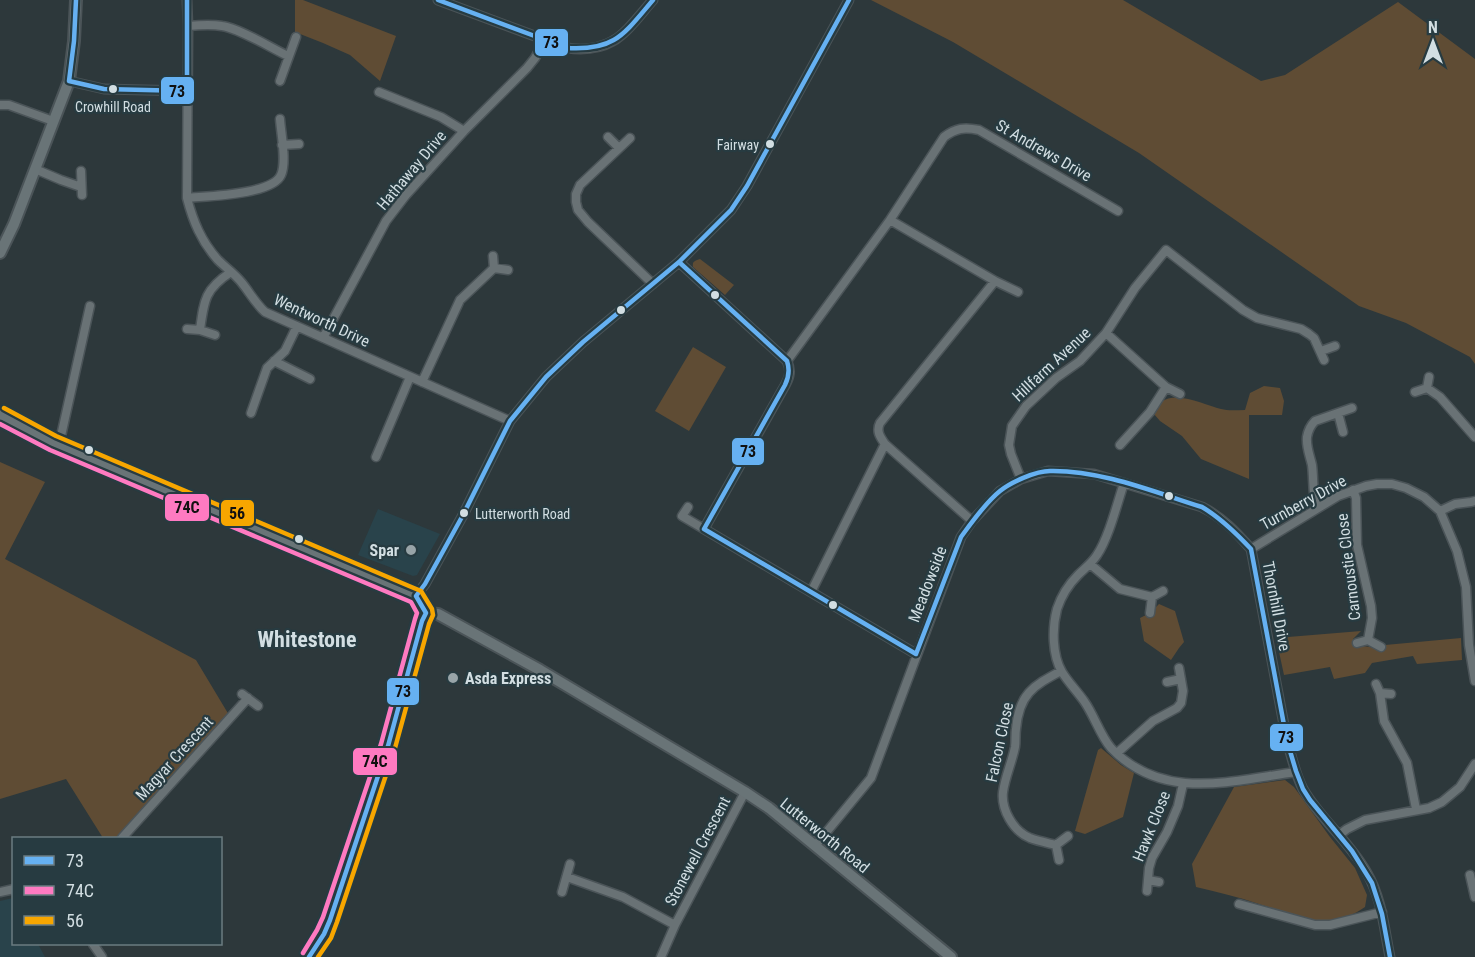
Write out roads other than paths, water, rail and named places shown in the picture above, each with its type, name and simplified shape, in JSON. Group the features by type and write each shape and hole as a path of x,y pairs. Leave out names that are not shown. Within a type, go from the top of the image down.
{"main road":[{"path":"0,253 14,224 69,81 76,0"},
{"path":"0,415 36,435 416,596 426,613 388,746 338,899 324,934 309,957"},
{"name":"Lutterworth Road","path":"426,613 438,614 540,670 745,792 769,808 951,957"}],"street":[{"name":"Wentworth Drive","path":"187,0 187,198 200,236 265,312 510,421"},
{"path":"438,0 567,48 583,50 601,47 620,37 653,0"},
{"path":"416,596 463,515 510,421 546,377 583,342 679,262 731,210 747,186 849,0"},
{"path":"188,26 212,25 232,29 288,56"},
{"path":"280,81 296,37"},
{"name":"Hathaway Drive","path":"323,338 387,221 406,195 464,131 527,68 545,40"},
{"path":"69,81 104,88 187,91"},
{"path":"379,92 441,117 464,131"},
{"path":"0,105 9,105 53,122"},
{"path":"187,198 247,192 271,185 281,176 284,164 280,119"},
{"name":"St Andrews Drive","path":"890,220 944,137 959,128 979,130 1118,211"},
{"path":"608,137 619,148"},
{"path":"630,138 580,185 576,194 576,202 578,210 588,222 653,284"},
{"path":"282,145 299,144"},
{"path":"35,170 82,191 81,171"},
{"path":"786,361 890,220 1018,292"},
{"name":"Hillfarm Avenue","path":"1021,479 1009,445 1012,426 1026,406 1056,378 1080,361 1106,333 1135,288 1166,250 1243,310 1257,318 1300,329 1314,338 1322,356 1335,346"},
{"path":"493,256 494,268"},
{"path":"679,262 789,366 789,379 704,529"},
{"path":"494,268 508,270"},
{"path":"422,382 460,300 494,268"},
{"path":"200,330 204,302 208,293 218,280 231,272"},
{"path":"972,521 885,444 878,429 880,423 995,281"},
{"path":"59,445 90,306"},
{"path":"251,413 267,368 285,351 297,326"},
{"path":"187,329 215,335"},
{"path":"1106,333 1166,387 1180,394"},
{"path":"274,361 310,379"},
{"path":"1427,388 1430,376"},
{"path":"376,457 410,377"},
{"path":"1120,445 1132,440 1166,387"},
{"path":"1415,392 1427,388"},
{"path":"1427,388 1440,397 1475,436"},
{"path":"1317,508 1307,445 1311,424 1352,408"},
{"path":"1338,413 1343,432"},
{"path":"811,592 885,444"},
{"name":"Thornhill Drive","path":"972,521 1000,491 1021,479 1048,471 1094,474 1202,507 1230,525 1251,549 1287,741 1296,772 1316,808 1340,835 1367,873 1382,912 1390,957"},
{"path":"1124,483 1103,544 1090,564 1072,581 1057,609 1054,630 1056,658 1061,671 1088,706 1109,746 1127,763 1142,772 1183,784 1206,784 1296,772"},
{"name":"Turnberry Drive","path":"1251,549 1338,496 1377,484 1392,484 1406,488 1424,497 1440,511"},
{"name":"Carnoustie Close","path":"1353,490 1356,498 1357,545 1371,606 1368,640"},
{"path":"1475,501 1455,504 1440,511 1470,587 1469,645 1475,681"},
{"path":"688,507 682,516 916,654"},
{"name":"Meadowside","path":"815,846 871,778 961,537 972,521"},
{"path":"1090,564 1120,588 1152,597 1162,591"},
{"path":"1150,613 1152,597"},
{"name":"Carnoustie Close","path":"1357,643 1368,640 1381,647"},
{"path":"1117,753 1153,721 1177,708 1181,703 1183,691 1179,668"},
{"name":"Falcon Close","path":"1056,845 1028,837 1013,824 1003,803 1003,792 1015,746 1020,707 1024,698 1042,681 1061,671"},
{"path":"1167,682 1181,679"},
{"path":"1376,684 1380,693 1384,721 1407,763 1416,809"},
{"path":"1380,693 1391,694"},
{"name":"Magyar Crescent","path":"123,837 245,696 258,706"},
{"path":"1340,835 1365,820 1429,807 1442,802 1460,787 1475,764"},
{"name":"Hawk Close","path":"1147,891 1152,858 1178,806 1183,784"},
{"name":"Stonewell Crescent","path":"661,957 675,925 745,792"},
{"path":"1059,860 1056,845 1068,836"},
{"path":"562,892 570,864"},
{"path":"1470,875 1475,897"},
{"name":"Stonewell Crescent","path":"567,878 623,897 675,925"},
{"name":"Hawk Close","path":"1148,880 1160,882"},
{"path":"1239,904 1315,925 1330,925 1382,912"}],"place":[{"name":"Crowhill Road","path":"113,89"},
{"name":"Fairway","path":"770,144"},
{"name":"Lutterworth Road","path":"464,513"},
{"name":"Spar","path":"411,550"},
{"name":"Asda Express","path":"453,678"}],"district":[{"name":"Whitestone","path":"307,639"}]}
